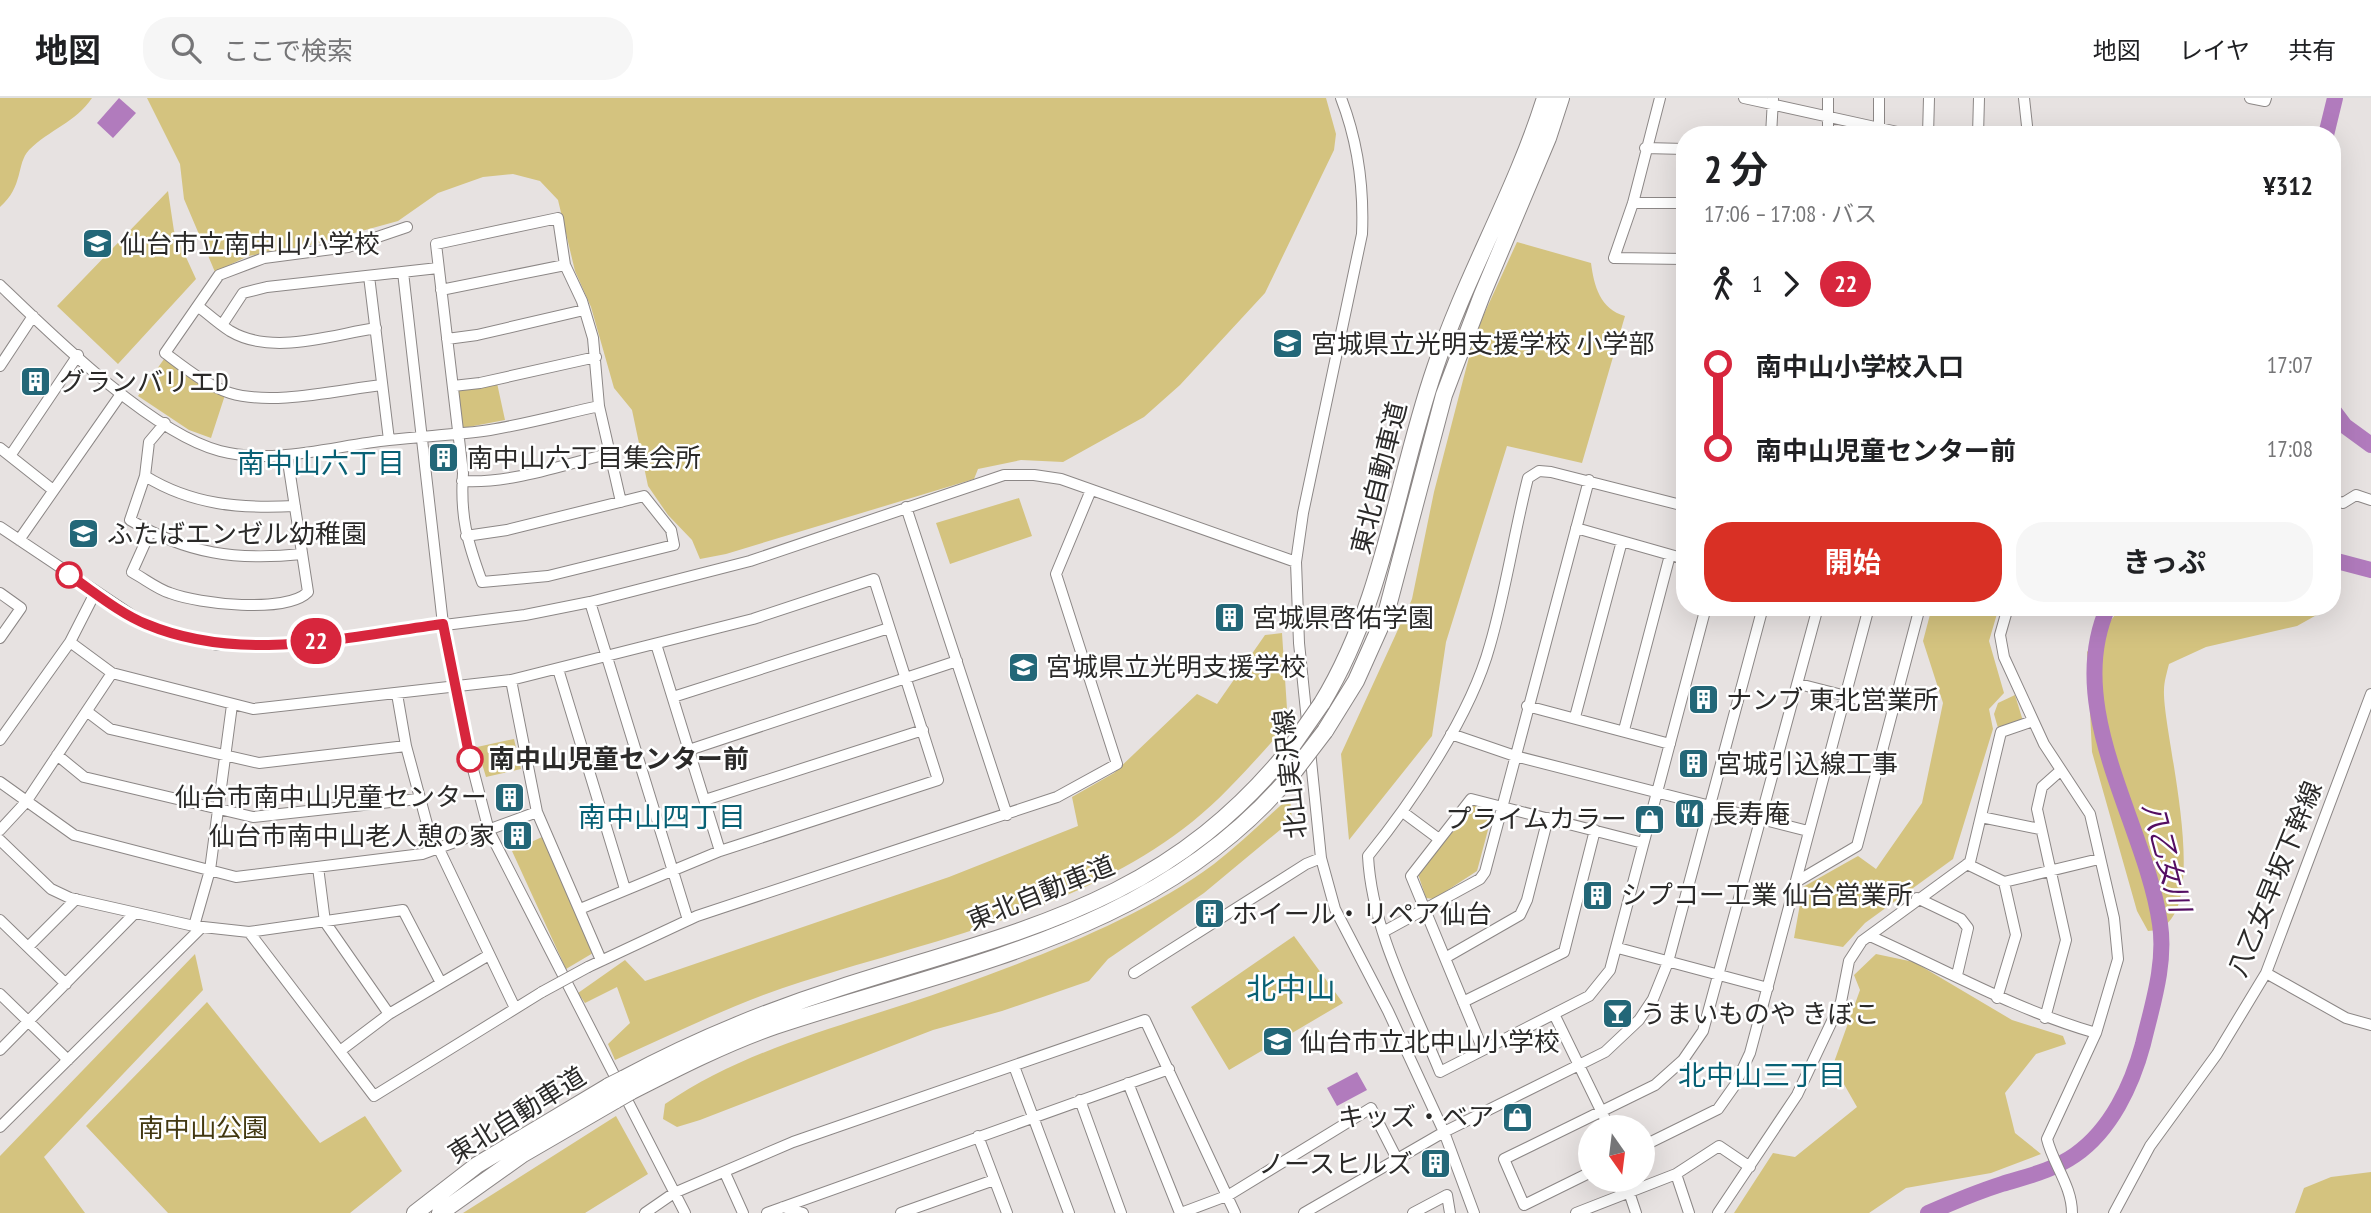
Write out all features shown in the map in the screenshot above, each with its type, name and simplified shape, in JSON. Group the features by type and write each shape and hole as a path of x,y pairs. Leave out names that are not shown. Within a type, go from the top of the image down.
{"highway":[{"name":"東北自動車道","path":"415,1213 477,1165 747,1020 837,988 1042,924 1114,893 1179,855 1209,833 1255,789 1290,749 1321,703 1351,650 1392,533 1415,431 1448,330 1522,164 1545,98"},
{"name":"東北自動車道","path":"440,1213 620,1089 774,1027 1035,946 1101,919 1203,858 1260,809 1325,731 1356,681 1386,614 1444,395 1482,295 1548,138 1561,98"}],"street":[{"name":"北山実沢線","path":"1340,98 1359,161 1363,191 1362,234 1303,513 1296,562 1299,643 1321,858 1335,909 1388,1011 1444,1132 1474,1213"},
{"path":"1660,98 1633,203 1614,258 1676,259"},
{"path":"1744,98 1773,102 1859,126"},
{"path":"1828,98 1828,126"},
{"path":"1879,126 1880,98"},
{"path":"1928,126 1929,98"},
{"path":"1978,126 1979,98"},
{"path":"2024,98 2027,126"},
{"path":"2250,98 2265,101 2266,98"},
{"path":"1772,126 1773,102"},
{"path":"1645,148 1676,149"},
{"path":"1633,203 1676,203"},
{"path":"466,536 507,530 621,502 644,496 671,530 674,545 548,576 482,582 466,536 460,506 462,481 458,434 436,244 558,218 565,265 584,310 596,357 599,406 621,502"},
{"path":"383,385 266,398 230,393 196,376 164,353 219,275 264,258 348,247 407,227"},
{"path":"441,290 565,265"},
{"path":"222,324 243,293 267,287 438,268"},
{"path":"403,272 443,624 467,746 489,831 684,1213"},
{"path":"369,276 389,440"},
{"path":"0,285 121,394 187,437 220,451 287,455 389,440 458,434 599,406"},
{"path":"199,307 222,324 254,341 278,344 376,328"},
{"path":"447,339 584,310"},
{"path":"0,366 33,316"},
{"path":"10,456 78,355"},
{"path":"453,386 480,383 596,357"},
{"path":"19,540 121,394"},
{"path":"164,423 149,442 145,476 130,520 150,531 210,552 257,559 302,554"},
{"path":"0,448 53,490"},
{"path":"462,481 482,482 522,475 608,454"},
{"path":"150,531 132,572 170,593 214,603 254,604 301,599 308,592 287,455"},
{"path":"1676,504 1589,480 1539,471 1528,478 1490,647 1451,734 1404,813 1368,856 1370,892 1383,932 1440,1072 1589,996 1600,987 1618,948 1704,616"},
{"path":"0,527 145,624 216,645 285,645 525,615 590,602 750,561 1004,475 1034,475 1061,479 1296,562"},
{"path":"145,476 166,489 226,506 295,506"},
{"path":"1383,932 1480,879 1485,872 1589,480"},
{"path":"249,932 374,1096 542,992 601,960 688,920 1056,797 1117,764 1056,573 1091,490"},
{"path":"2341,502 2356,495 2371,500"},
{"path":"906,506 1007,815"},
{"path":"1576,528 1676,557"},
{"path":"1575,717 1622,541"},
{"path":"1624,730 1670,555"},
{"path":"70,642 113,673 253,709 511,680 753,619 874,579 938,780 720,851 580,909"},
{"path":"0,593 21,608 0,638"},
{"path":"1,736 70,642 95,593"},
{"path":"590,602 688,920"},
{"path":"1304,1213 1444,1132 1605,1052 1639,1020 1653,999 1668,961 1760,616"},
{"path":"1594,1115 1655,1085 1683,1060 1703,1031 1816,616"},
{"path":"1656,1139 1718,1108 1735,1086 1750,1053 1867,616"},
{"path":"1796,882 1857,846 1918,616"},
{"path":"2005,616 2000,635 2001,647 2024,705 2060,771 2090,814 2115,918 2118,959 2096,1033 2047,1139 2059,1173 2070,1192 2072,1213"},
{"path":"673,697 889,628"},
{"path":"656,644 720,851"},
{"path":"689,750 957,661"},
{"path":"558,669 625,889"},
{"path":"0,830 26,802 89,713 113,673"},
{"path":"511,680 537,812 601,960"},
{"path":"1799,684 1893,708"},
{"path":"397,694 418,799 438,850 515,1008"},
{"name":"八乙女早坂下幹線","path":"2114,1213 2150,1146 2217,1054 2266,973 2371,694"},
{"path":"0,1128 198,927 210,870 232,705"},
{"path":"1527,706 1670,744"},
{"path":"89,713 110,729 225,758 259,763 406,746"},
{"path":"1718,1213 1797,1096 1841,1002 1849,961 1862,941 1917,898 1967,864 2001,732 2033,721"},
{"path":"705,800 923,730"},
{"path":"1451,734 1515,756 1657,790 1808,831"},
{"path":"57,755 84,777 253,817 283,816 418,799"},
{"path":"2045,1018 2066,940 2037,809 2042,787 2060,771"},
{"path":"0,782 74,835 236,877 438,850 537,812"},
{"path":"1483,1050 1423,911 1411,876 1439,839 1471,799 1643,843"},
{"path":"1404,813 1439,839"},
{"path":"1981,817 2040,829"},
{"path":"1445,958 1520,915 1527,900 1548,818"},
{"path":"1463,1002 1564,952 1595,830"},
{"path":"0,840 51,889 76,899 198,927 249,932 403,910 441,984"},
{"path":"1134,973 1306,864 1321,858"},
{"path":"1967,864 2004,882 2099,859"},
{"path":"318,867 325,922 389,1014"},
{"path":"1997,998 2016,935 2004,882"},
{"path":"1917,898 1961,919 1968,928 1957,975"},
{"path":"28,947 76,899"},
{"path":"0,1050 135,913"},
{"path":"0,920 66,984"},
{"path":"1870,936 1957,975 1997,998 2045,1018 2096,1033"},
{"path":"1618,948 1768,988"},
{"path":"340,1051 389,1014 489,955"},
{"path":"2266,973 2346,1018 2371,1025"},
{"path":"0,994 68,1060"},
{"path":"1554,1014 1604,1115"},
{"path":"645,1213 674,1193 793,1142 1145,1020 1236,1213"},
{"path":"1014,1066 1069,1213"},
{"path":"766,1213 1169,1069"},
{"path":"1128,1083 1180,1213 1229,1195 1371,1108 1397,1158"},
{"path":"1080,1100 1121,1213"},
{"path":"1578,1123 1504,1159 1524,1205 1578,1178"},
{"path":"978,1136 1007,1213"},
{"path":"1656,1182 1676,1174 1719,1146 1750,1167"},
{"path":"725,1173 743,1213"},
{"path":"1676,1174 1689,1213"},
{"path":"901,1213 994,1180"},
{"path":"1582,1212 1629,1192 1636,1213"},
{"path":"1413,1213 1447,1195 1450,1213"},
{"path":"783,1207 803,1213"}],"green space":[{"path":"0,98 92,98 70,120 29,150 22,162 13,191 0,207"},
{"path":"147,98 1326,98 1336,134 1334,150 1265,293 1180,385 1144,417 1063,462 1021,460 978,469 974,479 726,554 700,559 692,540 668,515 648,486 632,410 614,388 591,307 575,271 558,200 540,181 513,174 483,177 438,193 398,221 300,248 248,256 215,272 184,199 180,164"},
{"path":"168,191 174,231 196,279 118,364 57,306"},
{"path":"1517,242 1591,263 1596,288 1604,302 1616,313 1625,316 1582,463 1507,446 1446,642 1432,736 1349,840 1341,754 1412,599 1434,492 1475,334"},
{"path":"164,359 225,395 211,438 189,430 138,396"},
{"path":"497,383 505,420 463,428 457,391"},
{"path":"1019,498 1032,536 950,564 936,523"},
{"path":"1930,616 1996,616 1989,641 2004,693 1989,709 1993,729 1953,859 1865,923 1843,947 1794,938 1803,887 1858,856 1876,869 1922,803 1943,703 1923,641"},
{"path":"2114,616 2315,616 2297,626 2206,647 2169,664 2164,687 2182,826 2184,865 2180,898 2169,922 2148,931 2137,911 2092,752 2087,652"},
{"path":"1282,633 1288,724 1212,805 1183,829 1140,858 1048,903 950,937 777,990 615,1060 608,1044 630,1023 617,987 585,1003 578,993 625,960 645,981 949,877 1078,826 1072,797 1114,773 1197,694 1217,704 1265,635"},
{"path":"2015,695 2023,721 1998,728 1994,714 1998,703"},
{"path":"514,739 521,769 486,777 477,747"},
{"path":"1290,797 1292,820 1204,893 1108,959 1089,981 1002,1011 933,1030 700,1120 677,1127 663,1119 665,1104 734,1065 806,1036 988,975 1055,949 1155,902 1214,864"},
{"path":"1467,805 1490,806 1493,811 1477,871 1434,899 1426,898 1418,874"},
{"path":"542,837 593,953 566,969 512,851"},
{"path":"1294,936 1343,1003 1229,1070 1191,1007"},
{"path":"195,954 203,990 44,1157 85,1213 0,1213 0,1156"},
{"path":"1876,954 1914,962 2012,1020 2063,1036 2066,1044 2036,1054 2005,1093 2015,1133 2041,1154 1991,1173 1906,1188 1869,1213 1734,1213 1773,1153 1795,1157 1857,1107 1833,1065 1860,990 1854,975"},
{"name":"南中山公園","path":"207,1002 320,1143 365,1116 402,1171 350,1213 168,1213 86,1126"},
{"path":"616,1116 648,1174 585,1213 463,1213"},
{"path":"2371,1172 2371,1213 2295,1213 2304,1188 2331,1177"}],"shaded area":[{"path":"119,98 136,113 113,138 97,123"},
{"path":"1357,1072 1367,1090 1337,1106 1327,1088"}],"waterway":[{"name":"八乙女川","path":"2328,126 2335,98"},
{"name":"八乙女川","path":"2341,421 2371,445"},
{"name":"八乙女川","path":"2341,562 2371,570"},
{"name":"八乙女川","path":"1928,1213 1983,1190 2049,1169 2088,1145 2109,1120 2126,1091 2143,1044 2157,985 2161,954 2160,924 2152,886 2101,726 2095,685 2096,646 2105,616"}],"bus line":[{"name":"22","path":"69,575 145,624 216,645 285,645 443,624 470,759"}],"place":[{"name":"仙台市立南中山小学校","path":"97,244"},
{"name":"宮城県立光明支援学校 小学部","path":"1288,344"},
{"name":"グランバリエD","path":"36,382"},
{"name":"南中山六丁目集会所","path":"444,458"},
{"name":"ふたばエンゼル幼稚園","path":"84,534"},
{"name":"宮城県啓佑学園","path":"1229,618"},
{"name":"宮城県立光明支援学校","path":"1023,667"},
{"name":"ナンブ 東北営業所","path":"1703,700"},
{"name":"南中山児童センター前","path":"470,759"},
{"name":"宮城引込線工事","path":"1693,764"},
{"name":"仙台市南中山児童センター","path":"510,797"},
{"name":"長寿庵","path":"1689,814"},
{"name":"プライムカラー","path":"1650,819"},
{"name":"仙台市南中山老人憩の家","path":"518,836"},
{"name":"シプコー工業 仙台営業所","path":"1598,895"},
{"name":"ホイール・リペア仙台","path":"1209,914"},
{"name":"うまいものや きぼこ","path":"1617,1014"},
{"name":"仙台市立北中山小学校","path":"1277,1042"},
{"name":"キッズ・ベア","path":"1517,1117"},
{"name":"ノースヒルズ","path":"1436,1164"}],"district":[{"name":"南中山六丁目","path":"321,463"},
{"name":"南中山四丁目","path":"662,817"},
{"name":"北中山","path":"1291,989"},
{"name":"北中山三丁目","path":"1762,1075"}]}
